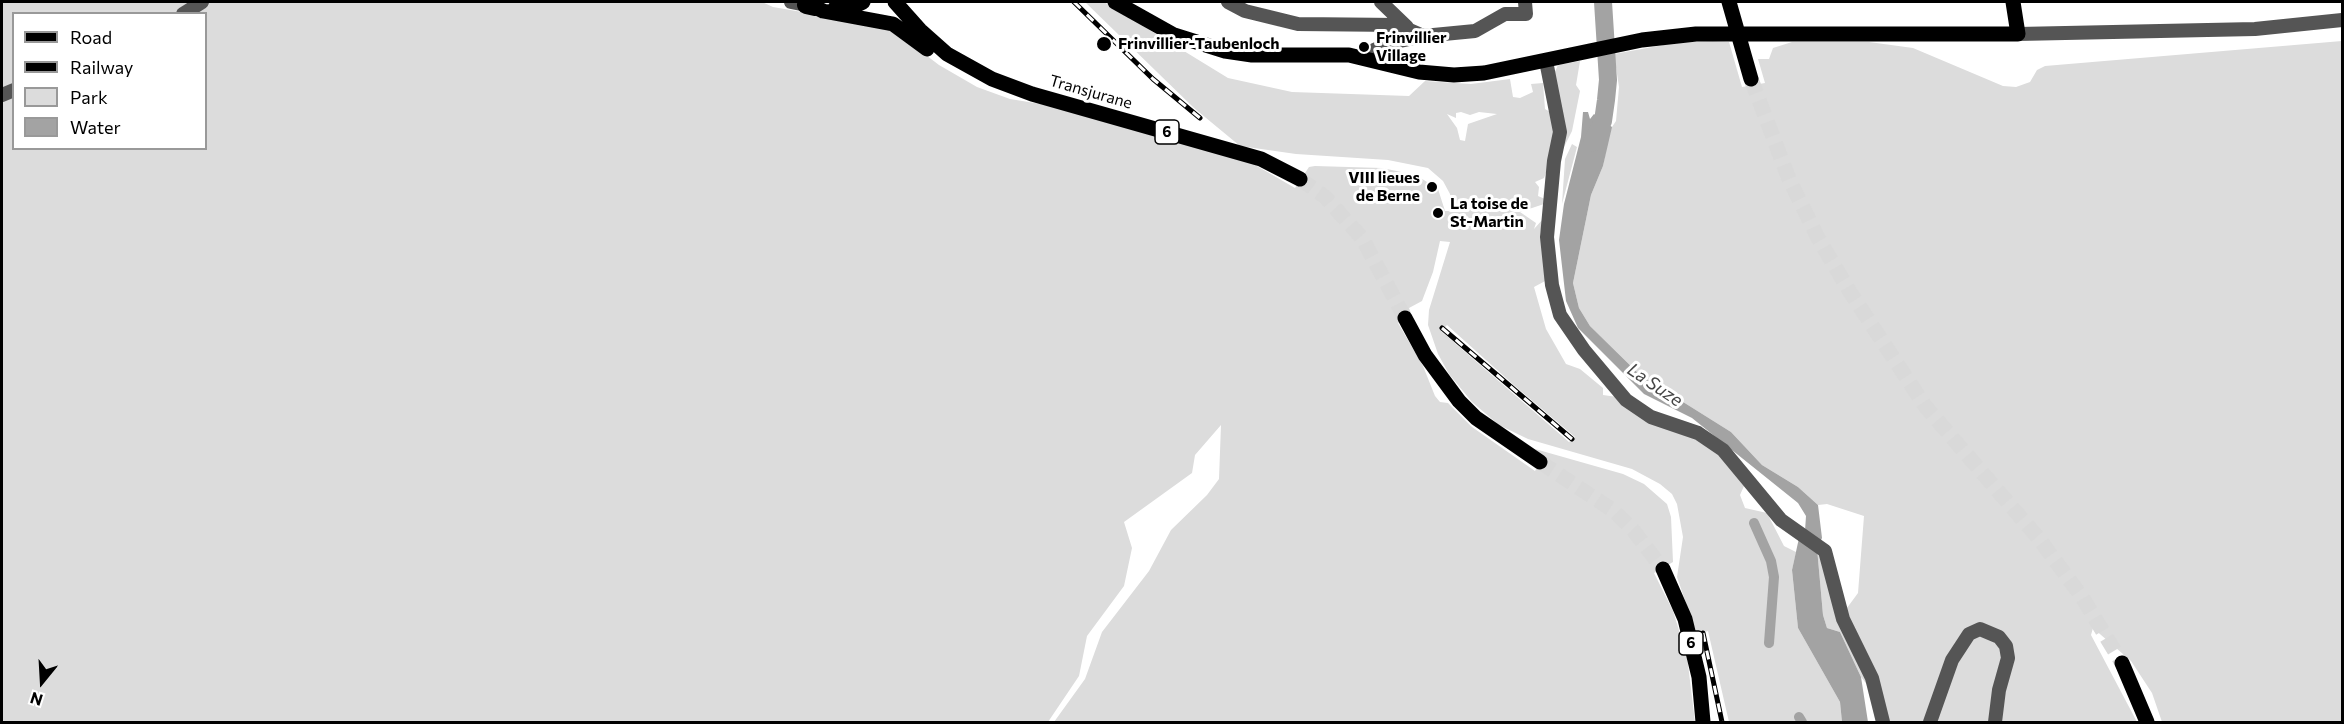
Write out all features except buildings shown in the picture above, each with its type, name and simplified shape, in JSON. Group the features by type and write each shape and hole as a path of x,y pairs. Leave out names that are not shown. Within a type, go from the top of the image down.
{"main road":[{"path":"805,4 849,9 863,2"},
{"name":"Transjurane","path":"895,2 932,42 972,70 1032,94 1261,159 1300,179"},
{"path":"1115,2 1174,35 1225,51 1252,55 1343,54 1368,58 1419,72 1454,75 1484,73 1640,40 1696,34 2018,34 2013,2"},
{"path":"1729,2 1750,76"},
{"path":"805,4 833,14 893,24 944,62 972,70"},
{"path":"1406,318 1425,355 1459,401 1476,418 1540,462"},
{"name":"6","path":"1662,569 1685,619 1699,677 1703,723"},
{"path":"2122,663 2148,723"}],"street":[{"path":"186,12 202,2"},
{"path":"1228,2 1254,14 1305,26 1407,27"},
{"path":"1381,2 1407,27 1424,36"},
{"path":"1368,58 1383,45 1424,36 1475,31 1505,14 1526,8"},
{"path":"2018,34 2255,29 2343,20"},
{"path":"1550,60 1560,132 1554,161 1547,237 1552,285 1560,315 1611,384 1626,400 1651,417 1698,433 1724,450 1775,513 1799,533 1820,545 1830,566 1843,619 1872,678 1883,723"},
{"path":"1930,723 1952,660 1969,634 1980,629 2000,637 2006,646 2008,658 1999,690 1995,723"}],"green space":[{"path":"2,2 762,2 773,7 889,27 939,65 977,87 1010,99 1047,105 1250,162 1295,188 1309,167 1315,166 1382,168 1416,175 1438,189 1445,211 1452,211 1450,194 1443,181 1428,168 1388,160 1296,154 1240,146 1194,108 1085,2 1104,2 1228,78 1292,92 1409,96 1425,81 1471,84 1510,79 1513,97 1520,98 1533,92 1531,84 1543,83 1545,109 1557,116 1550,161 1544,178 1535,182 1539,187 1538,196 1545,199 1544,204 1520,212 1536,223 1534,229 1543,219 1540,234 1547,280 1534,287 1546,329 1566,364 1580,369 1603,388 1603,395 1617,397 1694,436 1719,453 1744,486 1740,495 1745,508 1767,513 1784,546 1796,552 1792,570 1798,628 1840,702 1842,722 1729,722 1708,631 1697,635 1677,577 1683,537 1677,504 1672,494 1660,484 1632,469 1528,439 1499,425 1472,402 1449,374 1438,354 1428,325 1429,310 1450,242 1440,241 1433,272 1422,301 1409,308 1412,316 1398,323 1423,366 1435,396 1440,402 1448,403 1472,427 1535,471 1543,457 1535,449 1623,474 1644,484 1667,504 1671,517 1673,562 1654,573 1673,611 1687,656 1695,722 1054,722 1085,679 1102,632 1149,571 1171,530 1207,495 1219,479 1221,425 1195,455 1192,473 1124,522 1132,548 1124,586 1087,636 1079,676 1048,722 2,722","holes":["1479,112 1497,114 1468,124 1465,141 1460,140 1457,128 1447,114 1456,118 1456,113 1470,115","1447,325 1516,387 1575,437 1569,442 1441,331"]},
{"path":"2342,41 2342,722 2162,722 2152,693 2131,661 2093,628 2091,635 2137,722 1880,722 1873,692 1861,677 1840,632 1827,628 1823,615 1817,548 1844,612 1858,593 1864,516 1827,504 1818,505 1798,487 1762,465 1731,432 1640,375 1590,326 1579,308 1573,283 1591,195 1603,166 1610,130 1616,121 1619,87 1614,54 1680,42 1729,42 1742,87 1765,83 1758,59 1769,59 1773,48 1792,42 1869,42 1913,48 2003,86 2016,87 2030,82 2037,70 2045,66"},
{"path":"1580,61 1576,85 1580,91 1572,131 1562,151 1554,74 1558,65"},
{"path":"1572,144 1577,147 1562,204 1565,159"}],"water":[{"path":"1583,112 1588,112 1590,119 1594,114 1612,127 1603,166 1591,195 1573,283 1579,308 1590,326 1640,375 1731,432 1762,465 1798,487 1818,505 1822,538 1817,548 1823,615 1827,628 1840,632 1861,677 1868,722 1842,722 1840,702 1798,628 1792,570 1799,538 1805,531 1806,516 1798,503 1692,418 1644,394 1578,328 1566,301 1559,240 1564,204 1581,137"}],"waterway":[{"name":"La Suze","path":"1592,143 1603,121 1608,80 1603,2"},
{"path":"1754,523 1771,561 1774,577 1769,643"},
{"path":"1799,717 1802,722"}],"tunnel":[{"path":"1751,79 1789,179 1818,238 1850,292 1925,406 2040,540 2082,597 2122,663"},
{"path":"1300,179 1325,197 1362,238 1405,318"},
{"path":"1540,462 1614,511 1633,530 1663,569"}],"railway":[{"path":"1074,2 1153,79 1200,118"},
{"path":"1442,328 1572,439"},
{"path":"1703,633 1722,722"}],"place":[{"name":"Frinvillier-Taubenloch","path":"1104,44"},
{"name":"Frinvillier Village","path":"1364,47"},
{"name":"VIII lieues de Berne","path":"1432,187"},
{"name":"La toise de St-Martin","path":"1438,213"}]}
